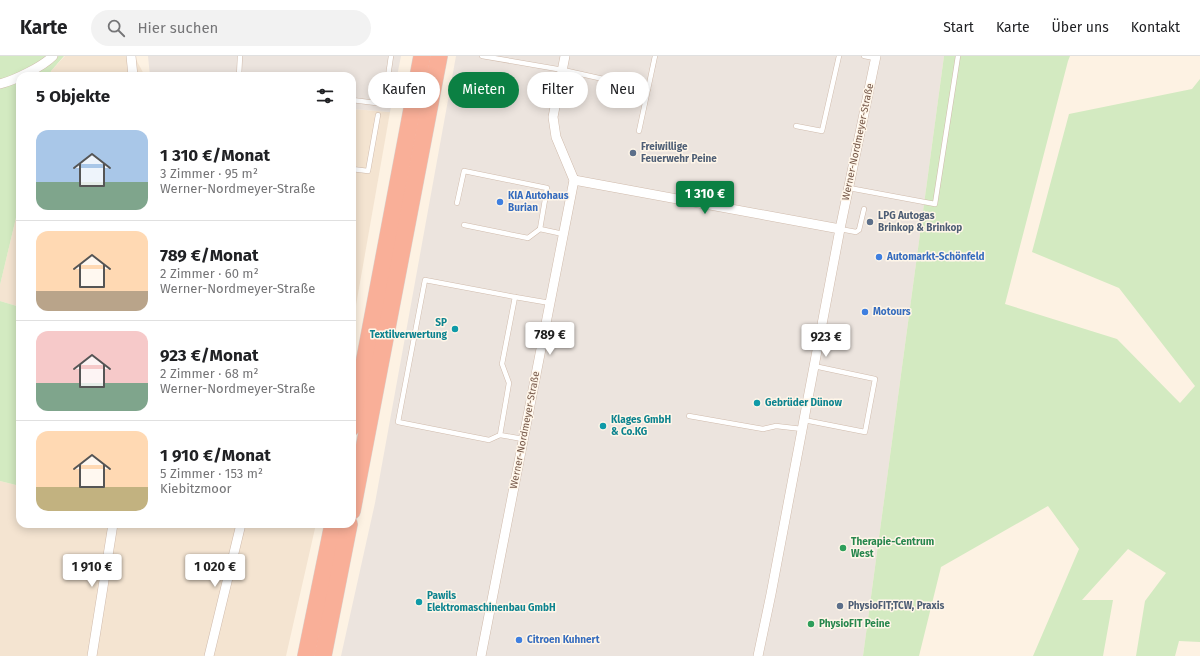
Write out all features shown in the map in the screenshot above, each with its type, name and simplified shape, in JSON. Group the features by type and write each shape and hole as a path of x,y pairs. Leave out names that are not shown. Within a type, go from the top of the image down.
{"highway":[{"path":"356,406 422,56"},
{"path":"356,490 439,56"},
{"path":"306,656 332,528"},
{"path":"322,656 348,528"}],"street":[{"path":"27,72 46,62 53,56"},
{"path":"131,56 133,72"},
{"path":"566,56 553,118 556,137 574,180 840,228"},
{"name":"Werner-Nordmeyer-Straße","path":"758,656 840,228 875,57"},
{"path":"0,84 16,78"},
{"name":"Werner-Nordmeyer-Straße","path":"481,656 574,180"},
{"path":"92,656 112,528"},
{"path":"209,656 240,528"}],"lane":[{"path":"239,72 240,56"},
{"path":"356,100 384,104 391,56"},
{"path":"482,56 596,77"},
{"path":"649,84 655,56"},
{"path":"796,126 822,131 839,56"},
{"path":"864,56 875,57"},
{"path":"849,188 934,204 958,56"},
{"path":"639,131 644,108"},
{"path":"356,170 368,171 378,115"},
{"path":"457,203 464,171 547,188 540,229 528,238 464,225"},
{"path":"840,228 856,232 859,230 864,209"},
{"path":"540,229 563,234"},
{"path":"523,439 500,435 489,440 398,422 426,280 550,303"},
{"path":"500,435 510,383 502,364 515,297"},
{"path":"689,416 763,429 776,426 803,425 865,432 875,379 814,366"}],"shaded area":[{"path":"65,56 134,56 143,72 51,72"},
{"path":"148,56 401,56 398,72 368,72 368,108 391,108 390,112 356,109 356,72 150,72"},
{"path":"456,56 944,56 863,656 341,656 375,503 448,100 448,108 519,108 519,72 453,72"},
{"path":"356,109 390,112 356,305"},
{"path":"16,218 16,306 0,301 0,285"},
{"path":"0,481 16,485 16,528 315,528 286,656 0,656"}],"green space":[{"path":"0,56 64,56 51,72 16,72 16,218 0,285"},
{"path":"944,56 1070,56 1005,304 1117,339 1180,403 1195,386 1119,288 1032,252 1069,114 1192,89 1200,79 1200,642 1179,641 1175,656 1136,656 1145,601 1166,573 1128,549 1082,600 1113,600 1103,656 1033,656 1079,549 1048,506 941,567 919,656 863,656"},
{"path":"0,301 16,306 16,485 0,481"}],"place":[{"name":"Freiwillige Feuerwehr Peine","path":"633,153"},
{"name":"KIA Autohaus Burian","path":"500,202"},
{"name":"LPG Autogas Brinkop & Brinkop","path":"870,222"},
{"name":"Automarkt-Schönfeld","path":"879,257"},
{"name":"Motours","path":"865,312"},
{"name":"SP Textilverwertung","path":"455,329"},
{"name":"Gebrüder Dünow","path":"757,403"},
{"name":"Klages GmbH & Co.KG","path":"603,426"},
{"name":"Therapie-Centrum West","path":"843,548"},
{"name":"Pawils Elektromaschinenbau GmbH","path":"419,602"},
{"name":"PhysioFIT;TCW, Praxis","path":"840,606"},
{"name":"PhysioFIT Peine","path":"811,624"},
{"name":"Citroen Kuhnert","path":"519,640"}]}
